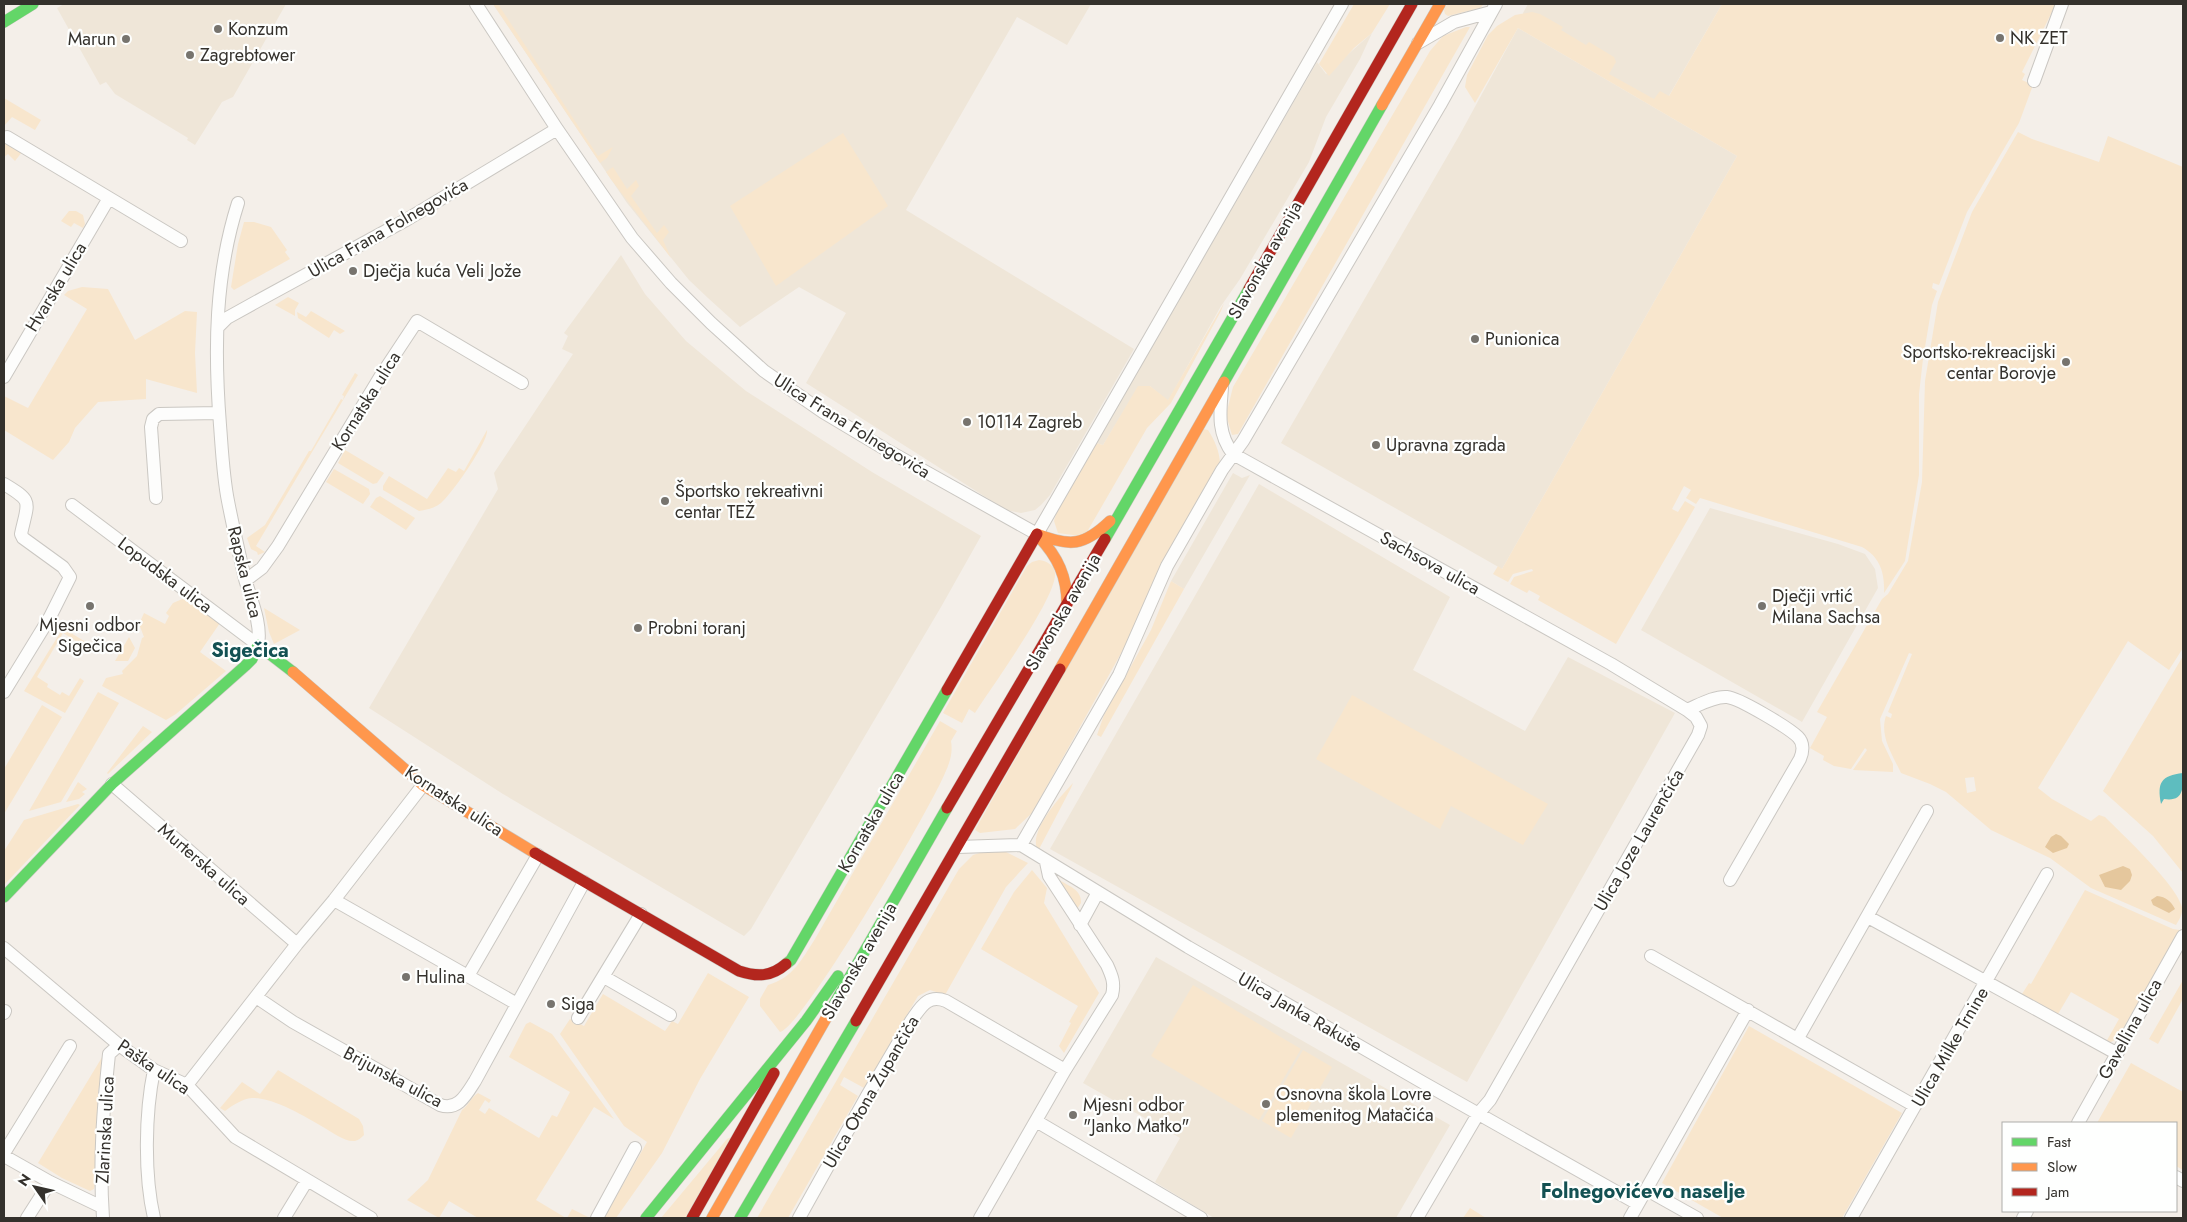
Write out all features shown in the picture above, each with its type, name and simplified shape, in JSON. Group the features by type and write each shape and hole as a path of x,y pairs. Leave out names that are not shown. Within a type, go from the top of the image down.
{"main road":[{"path":"4,22 32,4"},
{"name":"Slavonska avenija","path":"712,1218 1412,4"},
{"name":"Slavonska avenija","path":"740,1218 958,847 1440,4"},
{"path":"1037,534 1064,544 1081,543 1093,537 1124,506"},
{"path":"1037,534 1060,562 1067,590 1067,605"},
{"name":"Kornatska ulica","path":"258,645 276,658 422,785 739,972 762,977 772,975 792,960 1037,534"},
{"path":"4,896 112,784 246,666 252,659 258,645"},
{"path":"646,1218 806,1021 823,998 856,944 903,884"},
{"path":"692,1218 782,1059 806,1021"},
{"path":"744,1218 754,1193"}],"street":[{"name":"Ulica Frana Folnegovića","path":"476,4 557,129 632,238 670,283 711,323 764,371 823,412 1037,534"},
{"path":"1037,534 1342,4"},
{"path":"2034,81 2062,4"},
{"path":"1416,45 1454,22 1494,8"},
{"path":"958,847 1021,845 1119,675 1167,566 1440,105 1494,8"},
{"name":"Ulica Frana Folnegovića","path":"219,326 227,318 406,220 557,129"},
{"path":"7,137 181,241"},
{"name":"Hvarska ulica","path":"4,377 109,198"},
{"name":"Rapska ulica","path":"238,203 224,259 219,296 219,326 216,339 219,413 227,498 259,630 258,645"},
{"name":"Kornatska ulica","path":"246,580 262,568 278,546 380,377 417,321 522,383"},
{"path":"1223,386 1220,419 1222,437 1233,454"},
{"path":"156,498 151,427 153,419 159,414 219,413"},
{"name":"Sachsova ulica","path":"1233,454 1602,659 1687,710"},
{"path":"4,484 22,495 28,506 21,534 23,538 63,567 70,577 47,623 4,692"},
{"name":"Lopudska ulica","path":"72,505 258,645"},
{"path":"1687,710 1718,698 1729,697 1749,706 1798,738 1802,747 1800,759 1730,880"},
{"name":"Ulica Joze Laurenčića","path":"1417,1218 1478,1114 1490,1100 1698,735 1701,726 1696,717 1687,710"},
{"name":"Murterska ulica","path":"112,784 297,944"},
{"path":"187,1085 297,944 334,900 422,785"},
{"path":"1798,1038 1927,811"},
{"name":"Ulica Janka Rakuše","path":"1021,845 1046,862 1478,1114 1638,1204"},
{"path":"468,976 538,855"},
{"path":"980,1218 1065,1070 1112,995 1114,988 1113,978 1049,876 1046,862"},
{"name":"Ulica Milke Trnine","path":"1851,1218 2047,874"},
{"path":"334,900 517,1004 584,882"},
{"path":"1080,925 1098,892"},
{"path":"578,1018 641,914"},
{"path":"1868,917 2116,1053"},
{"name":"Gavellina ulica","path":"2079,1122 2183,936"},
{"name":"Paška ulica","path":"4,948 119,1045 154,1070 187,1085 235,1137 306,1182 371,1218"},
{"path":"1651,956 1915,1106"},
{"path":"604,977 670,1014"},
{"name":"Brijunska ulica","path":"256,997 293,1022 446,1107 460,1103 466,1096 517,1004"},
{"name":"Ulica Otona Župančiča","path":"799,1218 867,1096 918,1010 932,998 938,998 946,1002 1065,1070"},
{"path":"1630,1218 1748,1010"},
{"name":"Zlarinska ulica","path":"103,1213 100,1171 102,1118 109,1054 119,1045"},
{"path":"70,1046 4,1154 103,1213"},
{"path":"154,1070 151,1086 147,1163 150,1203 154,1218"},
{"path":"1036,1121 1201,1218"},
{"path":"597,1218 635,1148"},
{"path":"27,1218 50,1182"},
{"path":"284,1218 306,1182"},
{"path":"1647,1190 1698,1218"}],"shaded area":[{"path":"64,4 286,4 233,97 222,102 195,145 187,140 188,138 115,94 106,82 100,85 57,8"},
{"path":"493,4 1091,4 1067,45 1017,17 906,210 1134,349 1050,495 1035,510 1021,513 1006,510 806,383 846,313 799,287 740,327 689,280 627,203"},
{"path":"493,4 498,4 598,156 613,147 607,158 600,163"},
{"path":"1354,4 1390,4 1372,33 1354,48 1329,76 1319,64"},
{"path":"1447,4 1484,4 1480,8 1448,16 1444,10"},
{"path":"1528,4 1722,4 1663,106 1527,28 1523,13"},
{"path":"1722,4 2056,4 2022,72 2025,74 2022,80 2033,85 2019,123 1967,212 1939,285 1933,283 1932,288 1937,291 1932,305 1919,394 1919,475 1905,561 1884,593 1884,579 1880,566 1873,556 1862,547 1700,498 1696,504 1686,498 1691,490 1684,486 1672,509 1678,512 1685,501 1695,507 1616,644 1538,600 1540,596 1529,590 1527,593 1510,584 1514,577 1533,571 1532,569 1513,574 1508,582 1493,574 1498,566 1502,569 1737,156 1518,28 1475,103 1465,87 1467,75 1488,35 1497,26 1515,15 1532,12 1540,14 1563,27 1561,30 1586,45 1589,42 1614,57 1616,62 1609,74 1654,99 1660,91 1669,96"},
{"path":"1470,27 1238,434 1232,435 1226,415 1233,387 1430,51 1443,36"},
{"path":"1518,28 1737,156 1502,569 1281,443 1459,136"},
{"path":"1372,33 1360,59 1326,117 1309,162 1240,279 1221,306 1168,401 1150,386 1139,386 1103,445 1096,443 1317,62 1326,74"},
{"path":"4,98 41,120 35,130 12,117 4,126"},
{"name":"Sportsko-rekreacijski centar Borovje","path":"2018,132 2032,139 2099,162 2108,136 2183,167 2183,648 2169,670 2128,641 2038,788 2052,799 2091,821 2099,815 2105,817 2124,835 2160,873 2178,897 2182,910 2176,925 2091,888 2050,858 1991,830 1946,792 1901,773 1888,746 1884,723 1886,716 1891,718 1892,714 1888,712 1912,654 1909,653 1880,719 1882,741 1893,764 1893,772 1853,770 1867,750 1865,748 1851,769 1834,766 1823,760 1824,756 1810,748 1827,717 1817,712 1882,599 1888,594 1908,561 1922,482 1925,381 1938,302 1972,212","holes":["1974,777 1976,791 1967,793 1965,778"]},
{"path":"843,133 888,206 776,286 730,206"},
{"path":"4,142 22,152 15,161 8,154 4,157"},
{"path":"613,167 627,189 636,180 639,186 631,196 657,233 664,225 669,232 663,240 671,258 606,172"},
{"path":"69,211 76,211 83,215 85,224 83,228 74,223 71,227 61,221"},
{"path":"244,222 254,222 271,227 287,250 285,252 290,259 234,290 231,287 238,244"},
{"path":"621,255 645,294 686,341 746,391 872,472 981,536 751,929 744,936 503,794 369,708 498,489 494,473 573,354 562,349 568,336 564,333"},
{"path":"82,287 108,289 135,340 185,311 197,312 195,353 197,393 146,379 146,399 98,402 75,428 69,442 53,460 4,430 4,396 28,408 87,309 64,295 68,291"},
{"path":"288,297 299,303 295,310 295,316 275,305"},
{"path":"1224,303 1171,403 1147,428 1087,532 1080,536 1058,533 1054,521 1056,514 1096,443 1103,445 1138,386 1150,386 1168,400"},
{"path":"311,311 345,331 340,334 334,330 329,338 298,318 297,312 306,317"},
{"path":"355,373 358,375 256,546 265,552 258,555 257,552 251,549 247,538 265,525 341,399 343,400 344,396 342,395"},
{"path":"1203,429 1208,430 1214,442 1220,464 1139,621 1032,813 1015,829 980,833 975,830"},
{"path":"487,430 482,445 468,468 453,490 439,505 419,511 383,490 383,486 389,476 427,499 448,468 456,472 459,468 464,471"},
{"path":"345,450 384,473 377,483 373,484 338,463"},
{"path":"334,469 369,489 370,494 363,504 326,482"},
{"path":"1233,473 1242,478 1250,475 1184,589 1171,581"},
{"path":"1259,484 1450,597 1413,670 1525,731 1568,657 1675,713 1467,1082 1050,849"},
{"path":"380,496 415,518 406,530 370,507 376,498"},
{"name":"Dječji vrtić Milana Sachsa","path":"1710,508 1838,544 1865,554 1875,569 1878,588 1802,722 1641,630"},
{"path":"1039,560 1047,562 1052,566 1055,573 1053,585 1022,643 975,713 969,709 962,723 943,713 1027,566"},
{"path":"1171,581 1184,589 1101,737 1097,735 1104,715 1151,630"},
{"path":"187,597 220,623 200,652 226,671 176,714 166,720 102,686 106,678 123,674 122,671 137,656 142,638 144,637 139,624 144,613 165,624 169,616 166,613 173,603"},
{"path":"264,608 300,630 274,644 269,632"},
{"path":"63,628 92,646 91,650 63,633 37,677 48,684 47,687 60,695 62,692 69,696 80,678 84,681 65,713 24,691"},
{"path":"129,637 135,648 128,661 115,661"},
{"path":"2183,656 2183,873 2153,836 2103,791"},
{"path":"98,692 119,703 61,802 29,811"},
{"path":"1352,695 1548,804 1523,845 1451,806 1440,829 1316,759"},
{"path":"42,705 62,717 4,814 4,769"},
{"path":"940,721 957,731 951,741 948,765 935,793 893,868 839,957 793,1021 780,1032 760,1006 760,999 768,985 784,978 806,954"},
{"path":"143,726 152,732 108,774 107,773"},
{"path":"78,782 87,789 82,792 85,794 79,799 66,802"},
{"path":"1073,783 1038,851 1036,843 1037,834 1041,825 1054,805"},
{"path":"80,805 4,885 4,851 24,820"},
{"path":"2056,834 2069,844 2067,848 2053,853 2045,847 2051,837"},
{"path":"986,851 1004,851 1028,863 1006,887 945,995 930,990 918,996 864,1088 844,1077 840,1085 858,1096 788,1218 757,1218 959,869 973,855"},
{"path":"2123,866 2130,869 2132,875 2130,881 2121,890 2105,887 2099,875"},
{"path":"1032,870 1047,888 1044,903 1099,993 1064,1053 1059,1046 1078,1006 981,949 1014,892"},
{"path":"1059,880 1074,889 1079,895 1081,903 1077,909"},
{"path":"2085,890 2173,929 2180,930 2117,1039 2111,1042 2106,1042 2119,1019 2071,992 2058,1014 2022,994 2029,983 2031,984"},
{"path":"2157,896 2168,900 2175,909 2169,913 2153,905 2151,900"},
{"name":"Osnovna škola Lovre plemenitog Matačića","path":"1156,957 1450,1125 1396,1218 1214,1218 1155,1182 1180,1138 1083,1083"},
{"path":"708,973 749,997 700,1079 662,1153 616,1218 604,1218 647,1142 624,1126 560,1034 570,1019 584,1026 603,994 665,1031 672,1021 678,1024"},
{"path":"2183,980 2183,999 2158,1044 2149,1039"},
{"path":"1193,985 1301,1049 1259,1120 1151,1056"},
{"path":"530,1022 552,1034 614,1119 594,1107 536,1200 566,1218 478,1218 449,1201 439,1218 407,1200 428,1180 462,1110 478,1093 491,1100 489,1103 485,1100 479,1110 485,1114 489,1108 539,1138 552,1115 557,1117 570,1092 509,1057 526,1024"},
{"path":"1749,1026 1902,1113 1842,1218 1723,1218 1662,1183"},
{"path":"1303,1050 1332,1067 1291,1138 1262,1121"},
{"path":"104,1054 98,1093 96,1179 94,1189 90,1191 62,1178 38,1163"},
{"path":"2131,1063 2183,1092 2183,1170 2177,1167 2177,1122 2098,1122"},
{"path":"278,1070 359,1119 363,1126 364,1135 355,1141 347,1140 289,1108 260,1099 252,1098 245,1100 225,1111 220,1108 242,1082 260,1094"},
{"path":"731,1137 685,1218 661,1218 727,1139"},
{"path":"1470,1208 1486,1218 1463,1218"},
{"path":"572,1209 590,1218 567,1218"}],"water":[{"path":"2183,773 2182,789 2179,796 2164,799 2161,804 2160,785 2162,781 2170,776"}],"traffic: fast":[{"path":"4,22 33,4"},
{"path":"1224,382 1382,105"},
{"path":"1105,539 1249,289"},
{"path":"4,897 112,784 245,666 252,659 258,645 293,672"},
{"path":"786,964 791,960 947,690"},
{"path":"832,1008 947,808"},
{"path":"646,1218 806,1021 838,976"},
{"path":"740,1218 856,1021"}],"traffic: slow":[{"path":"1382,105 1440,4"},
{"path":"1060,669 1224,382"},
{"path":"1037,534 1059,541 1076,542 1084,540 1110,521"},
{"path":"1039,537 1051,552 1060,568 1067,594 1067,604"},
{"path":"293,672 423,785 535,853"},
{"path":"712,1218 832,1008"}],"traffic: jam":[{"path":"1249,289 1412,4"},
{"path":"947,690 1037,534"},
{"path":"947,808 1105,539"},
{"path":"856,1021 1060,669"},
{"path":"535,853 739,971 764,975 786,964"},
{"path":"692,1218 774,1073"}],"place":[{"name":"Konzum","path":"218,29"},
{"name":"NK ZET","path":"2000,38"},
{"name":"Marun","path":"126,39"},
{"name":"Zagrebtower","path":"190,55"},
{"name":"Dječja kuća Veli Jože","path":"353,271"},
{"name":"Punionica","path":"1475,339"},
{"name":"Sportsko-rekreacijski centar Borovje","path":"2066,362"},
{"name":"10114 Zagreb","path":"967,422"},
{"name":"Upravna zgrada","path":"1376,445"},
{"name":"Športsko rekreativni centar TEŽ","path":"665,501"},
{"name":"Mjesni odbor Sigečica","path":"90,606"},
{"name":"Dječji vrtić Milana Sachsa","path":"1762,606"},
{"name":"Probni toranj","path":"638,628"},
{"name":"Hulina","path":"406,977"},
{"name":"Siga","path":"551,1004"},
{"name":"Osnovna škola Lovre plemenitog Matačića","path":"1266,1104"},
{"name":"Mjesni odbor \"Janko Matko\"","path":"1073,1115"}],"district":[{"name":"Sigečica","path":"250,650"},
{"name":"Folnegovićevo naselje","path":"1643,1191"}]}
